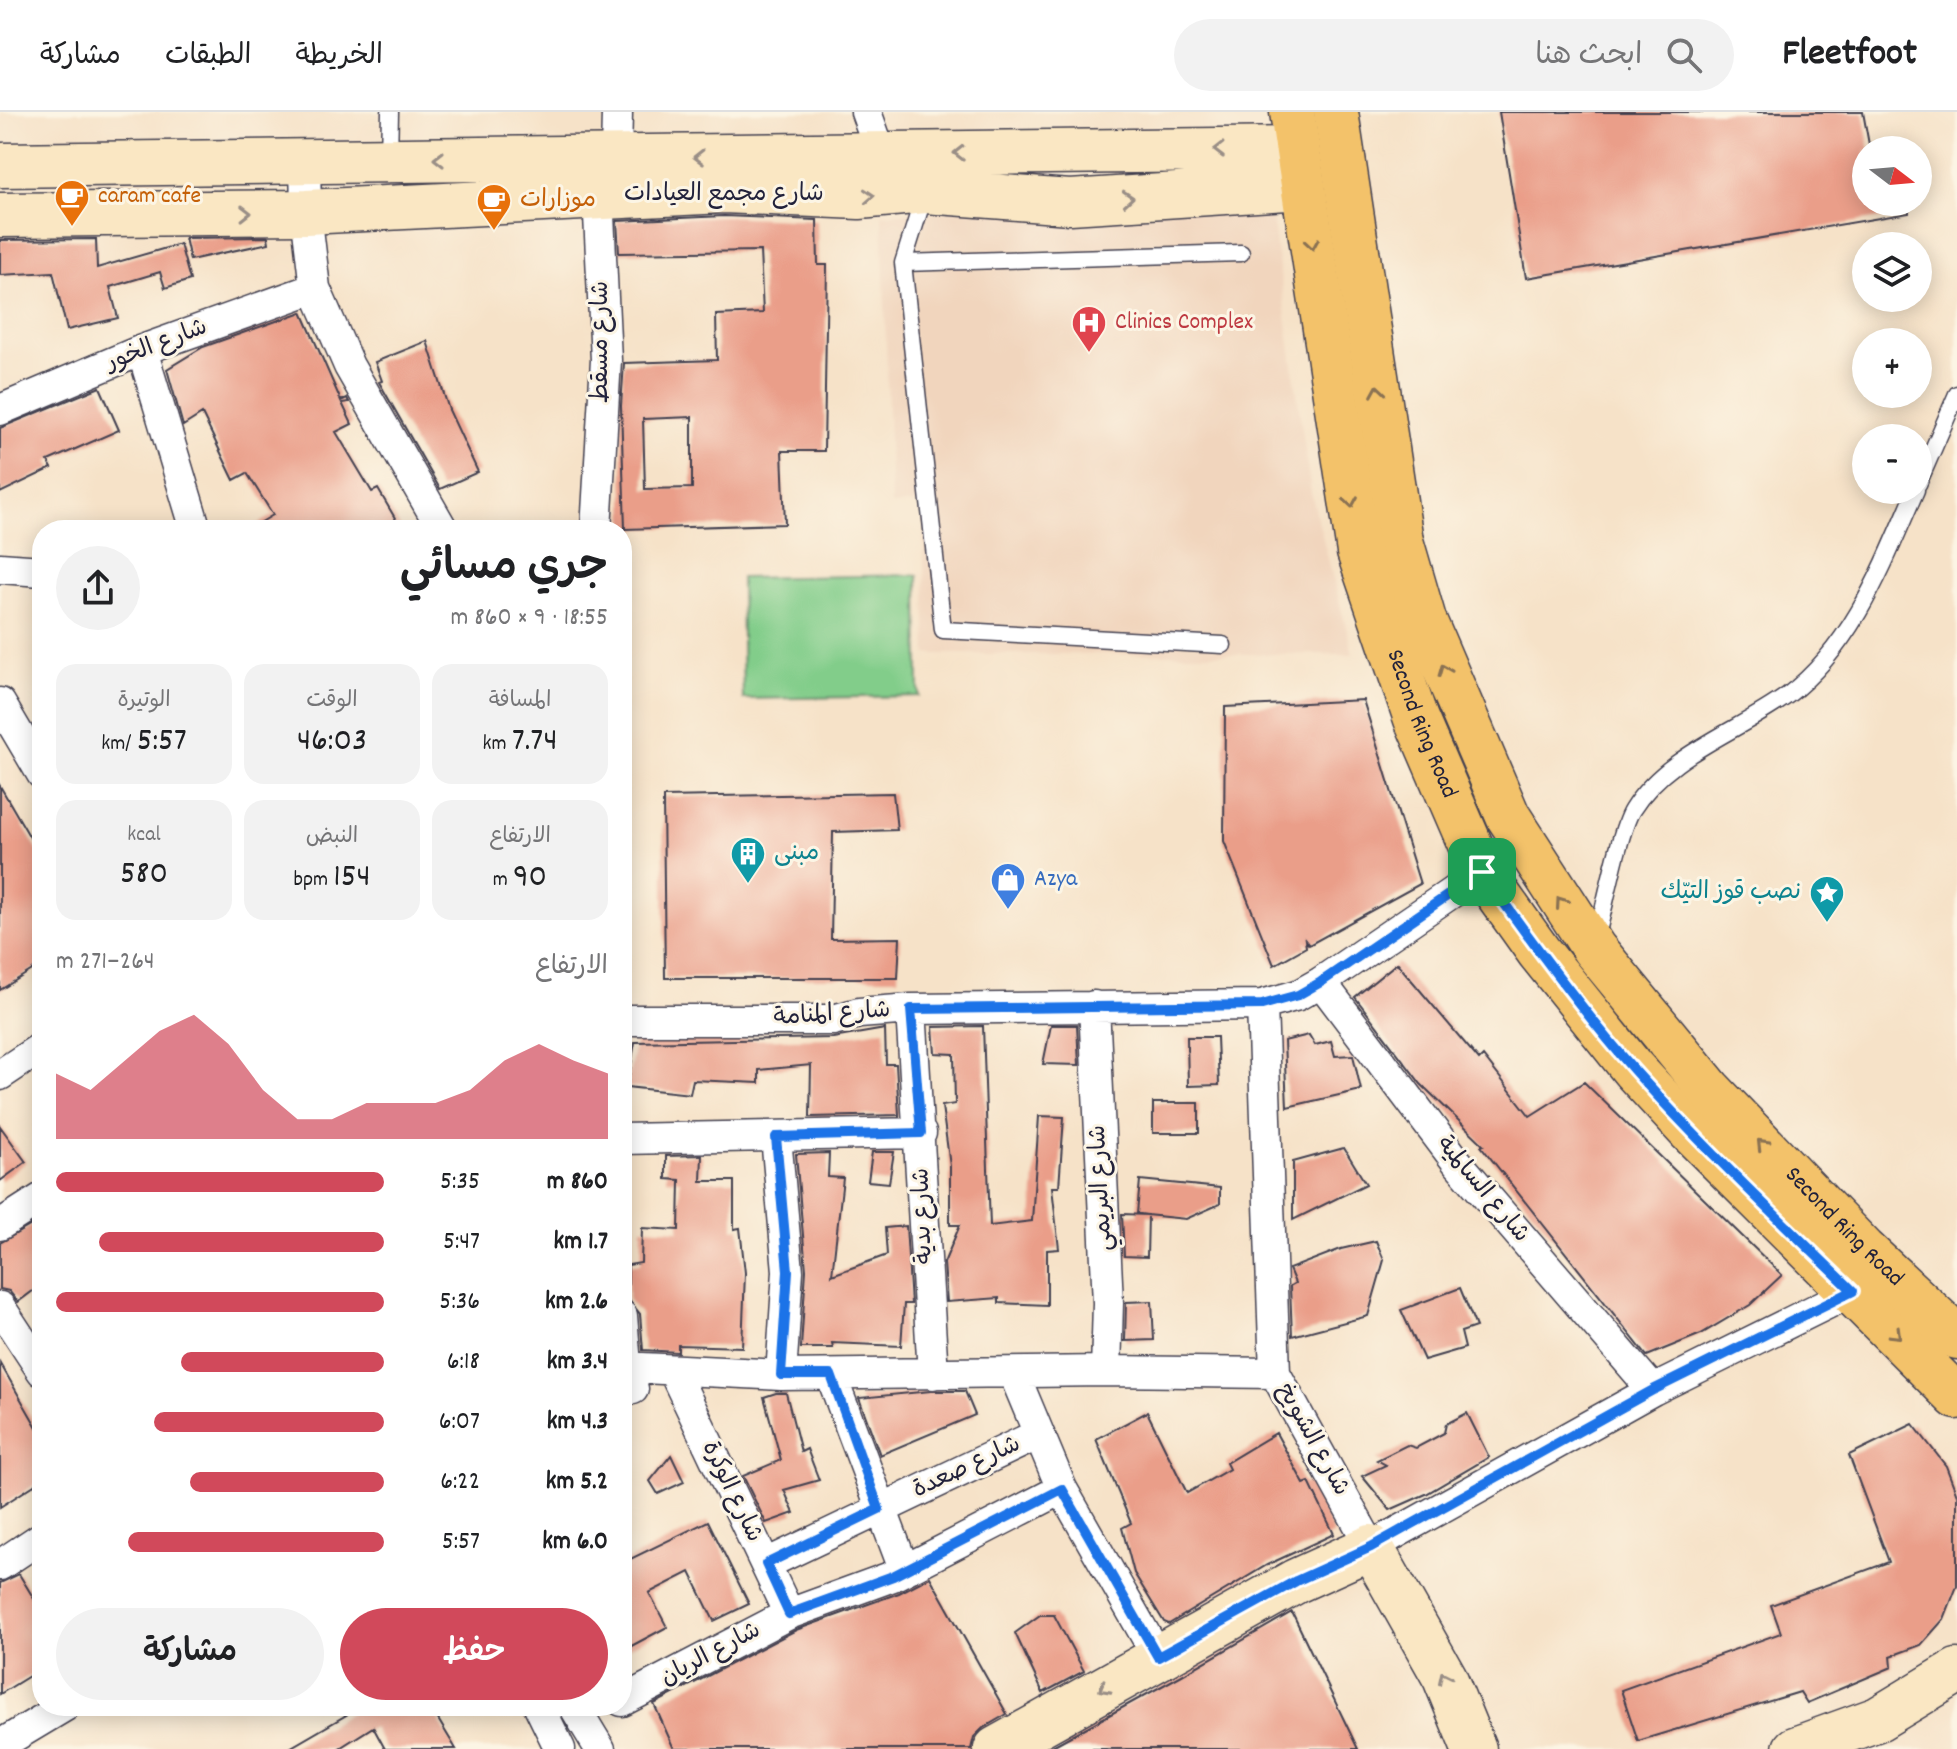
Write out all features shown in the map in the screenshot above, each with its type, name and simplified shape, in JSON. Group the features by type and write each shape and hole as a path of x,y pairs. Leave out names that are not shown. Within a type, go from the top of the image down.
{"main road":[{"name":"Second Ring Road","path":"1336,112 1401,541 1424,620 1508,816 1594,949 1709,1089 1864,1250 1957,1337"},
{"name":"شارع مجمع العيادات","path":"0,215 306,212 607,176 881,154 1298,149"},
{"name":"شارع مجمع العيادات","path":"0,165 389,160 607,176 649,196 724,191 859,197 925,191 1070,202 1298,149"},
{"name":"Second Ring Road","path":"1298,149 1359,552 1416,719 1482,872 1548,964 1633,1069 1691,1132 1957,1397"},
{"path":"996,1749 1296,1581 1371,1547"},
{"name":"شارع الشويخ","path":"1371,1547 1445,1678 1474,1749"},
{"path":"1795,1749 1878,1719 1957,1671"}],"street":[{"name":"شارع مسقط","path":"597,520 606,360 607,176 617,112"},
{"path":"866,112 881,154"},
{"path":"305,160 306,212 315,288 349,366 437,520"},
{"name":"شارع الخور","path":"0,410 142,350 315,288"},
{"path":"142,350 193,520"},
{"path":"0,568 32,570"},
{"path":"0,703 32,757"},
{"name":"شارع المنامة","path":"632,1020 833,1020 859,1013 911,1009 1262,1005 1298,995 1321,982 1482,872"},
{"name":"شارع السالمية","path":"1321,982 1457,1162 1653,1390"},
{"name":"شارع الشويخ","path":"1262,1005 1275,1373 1371,1547"},
{"name":"شارع البريمي","path":"1094,1006 1108,1303 1106,1371"},
{"name":"شارع بدية","path":"911,1009 921,1133 933,1374"},
{"path":"2,1069 32,1052"},
{"path":"632,1139 921,1133"},
{"path":"776,1137 788,1271 781,1375"},
{"path":"0,1225 32,1204"},
{"path":"1371,1547 1653,1390 1853,1291"},
{"path":"0,1307 31,1332"},
{"path":"632,1354 638,1376 1106,1371 1275,1373"},
{"path":"1014,1374 1062,1489 1158,1657"},
{"path":"831,1375 904,1569"},
{"name":"شارع الوكرة","path":"638,1376 766,1564 789,1614"},
{"name":"شارع صعدة","path":"766,1564 1039,1434"},
{"name":"شارع الريان","path":"632,1696 789,1614 904,1569 1062,1489"},
{"path":"0,1565 32,1544"},
{"path":"0,1745 48,1716"},
{"path":"544,1716 560,1749"},
{"path":"580,1716 596,1743 612,1716"}],"lane":[{"path":"389,160 390,112"},
{"path":"925,191 903,263 943,630 1223,645"},
{"path":"903,263 1241,253"},
{"path":"1932,452 1957,394"},
{"path":"1594,949 1630,812 1660,775 1789,693 1847,633 1881,570 1910,504"}],"shaded area":[{"name":"Clinics Complex","path":"1269,196 1311,493 1353,654 927,654 922,503 891,505 882,214"}],"green space":[{"path":"918,575 919,696 743,699 741,578"}],"building":[{"path":"1499,112 1863,112 1867,136 1852,136 1852,216 1891,216 1526,278"},
{"path":"724,216 817,220 818,265 827,265 824,451 782,451 785,524 632,529 632,520 625,520 621,406 624,363 717,360 716,315 763,313 760,251 619,253 617,221","holes":["692,417 692,488 645,489 643,419"]},
{"path":"268,237 269,243 190,260 185,238"},
{"path":"96,239 97,268 180,244 190,280 165,288 160,272 110,287 118,318 67,330 53,272 0,275 0,240"},
{"path":"302,312 341,401 347,398 349,402 342,403 352,424 336,432 372,492 378,489 396,520 265,520 273,515 247,473 234,480 202,414 183,426 167,369 203,347"},
{"path":"427,341 449,410 478,472 440,489 379,382 382,381 375,362"},
{"path":"100,387 119,430 48,461 52,468 0,493 0,428"},
{"path":"1363,700 1420,884 1309,945 1305,940 1306,947 1274,965 1224,841 1225,707"},
{"path":"0,786 32,841 32,970 0,990"},
{"name":"مبنى","path":"893,793 897,830 833,832 831,939 900,938 898,978 665,978 663,797"},
{"path":"1397,963 1479,1060 1483,1056 1530,1116 1584,1082 1782,1275 1750,1305 1701,1334 1647,1356 1481,1146 1484,1145 1421,1084 1355,997"},
{"path":"1051,1025 1077,1025 1079,1065 1043,1064"},
{"path":"983,1026 990,1226 1032,1221 1039,1116 1064,1117 1059,1187 1052,1187 1059,1249 1047,1250 1047,1305 999,1303 999,1298 947,1302 944,1263 960,1225 950,1225 950,1166 942,1106 955,1104 954,1054 935,1053 933,1027"},
{"path":"885,1029 886,1064 896,1064 899,1115 810,1117 811,1065 759,1070 759,1083 693,1080 690,1094 632,1088 635,1042 833,1038"},
{"path":"1309,1035 1315,1045 1331,1041 1335,1056 1353,1055 1361,1090 1287,1107 1284,1041"},
{"path":"1187,1037 1217,1037 1219,1085 1188,1086"},
{"path":"1153,1103 1199,1103 1199,1133 1153,1133"},
{"path":"0,1126 26,1162 0,1181"},
{"path":"1344,1148 1366,1184 1293,1220 1293,1162"},
{"path":"872,1152 894,1152 889,1183 868,1181"},
{"path":"829,1153 828,1177 843,1178 832,1275 887,1255 885,1228 906,1226 911,1304 904,1304 901,1346 832,1343 833,1348 801,1348 806,1270 796,1154"},
{"path":"702,1155 701,1181 734,1181 734,1229 740,1228 745,1273 742,1347 678,1345 678,1352 643,1350 640,1314 632,1304 632,1264 641,1263 642,1228 679,1230 680,1180 666,1179 666,1156"},
{"path":"1140,1180 1220,1188 1220,1204 1186,1219 1137,1214"},
{"path":"1122,1214 1148,1215 1147,1257 1124,1256"},
{"path":"32,1225 32,1292 18,1302 9,1291 0,1289 0,1243"},
{"path":"1376,1241 1384,1260 1368,1316 1292,1336 1290,1286 1295,1283 1289,1269 1341,1249"},
{"path":"1460,1288 1476,1327 1461,1332 1465,1348 1424,1360 1401,1310"},
{"path":"1152,1301 1154,1340 1125,1341 1126,1302"},
{"path":"0,1363 32,1419 32,1486 0,1507"},
{"path":"965,1391 975,1415 880,1455 859,1398"},
{"path":"786,1393 801,1452 807,1449 819,1480 784,1490 794,1513 766,1523 743,1476 781,1460 764,1397"},
{"path":"1147,1412 1187,1493 1229,1469 1226,1463 1276,1433 1304,1484 1309,1482 1334,1534 1267,1565 1169,1624 1164,1622 1134,1573 1122,1528 1131,1523 1096,1439"},
{"path":"1467,1413 1489,1457 1426,1494 1390,1510 1362,1476 1386,1465 1377,1460 1407,1445 1416,1448 1444,1433 1446,1424"},
{"path":"1913,1424 1946,1466 1957,1495 1957,1586 1944,1619 1921,1645 1891,1656 1892,1667 1807,1703 1800,1692 1638,1741 1621,1690 1781,1633 1771,1605 1889,1562 1849,1455"},
{"path":"671,1455 684,1482 658,1494 650,1481"},
{"path":"708,1521 749,1604 714,1621 690,1572 649,1593 667,1627 632,1646 632,1558"},
{"path":"19,1574 32,1595 32,1674 0,1694 0,1583"},
{"path":"930,1577 1007,1714 983,1728 974,1737 971,1749 674,1749 654,1704 796,1630 899,1593"},
{"path":"1292,1612 1358,1749 1047,1749 1182,1675"},
{"path":"1040,1615 1054,1615 1084,1671 1043,1693 1015,1633"},
{"path":"345,1716 436,1716 456,1749 385,1749 373,1727 338,1749 288,1749"}],"place":[{"name":"caram cafe","path":"72,228"},
{"name":"موزارات","path":"494,232"},
{"name":"Clinics Complex","path":"1089,354"},
{"name":"مبنى","path":"748,885"},
{"name":"Azya","path":"1008,911"},
{"name":"نصب قوز التيّك","path":"1827,924"}],"route":[{"path":"1482,872 1587,1015 1633,1069 1691,1132 1853,1291 1653,1390 1371,1547 1296,1581 1158,1657 1062,1489 893,1576 789,1614 766,1564 879,1509 831,1375 781,1375 788,1271 776,1137 921,1133 911,1009 1262,1005 1298,995 1321,982 1482,872"}]}
